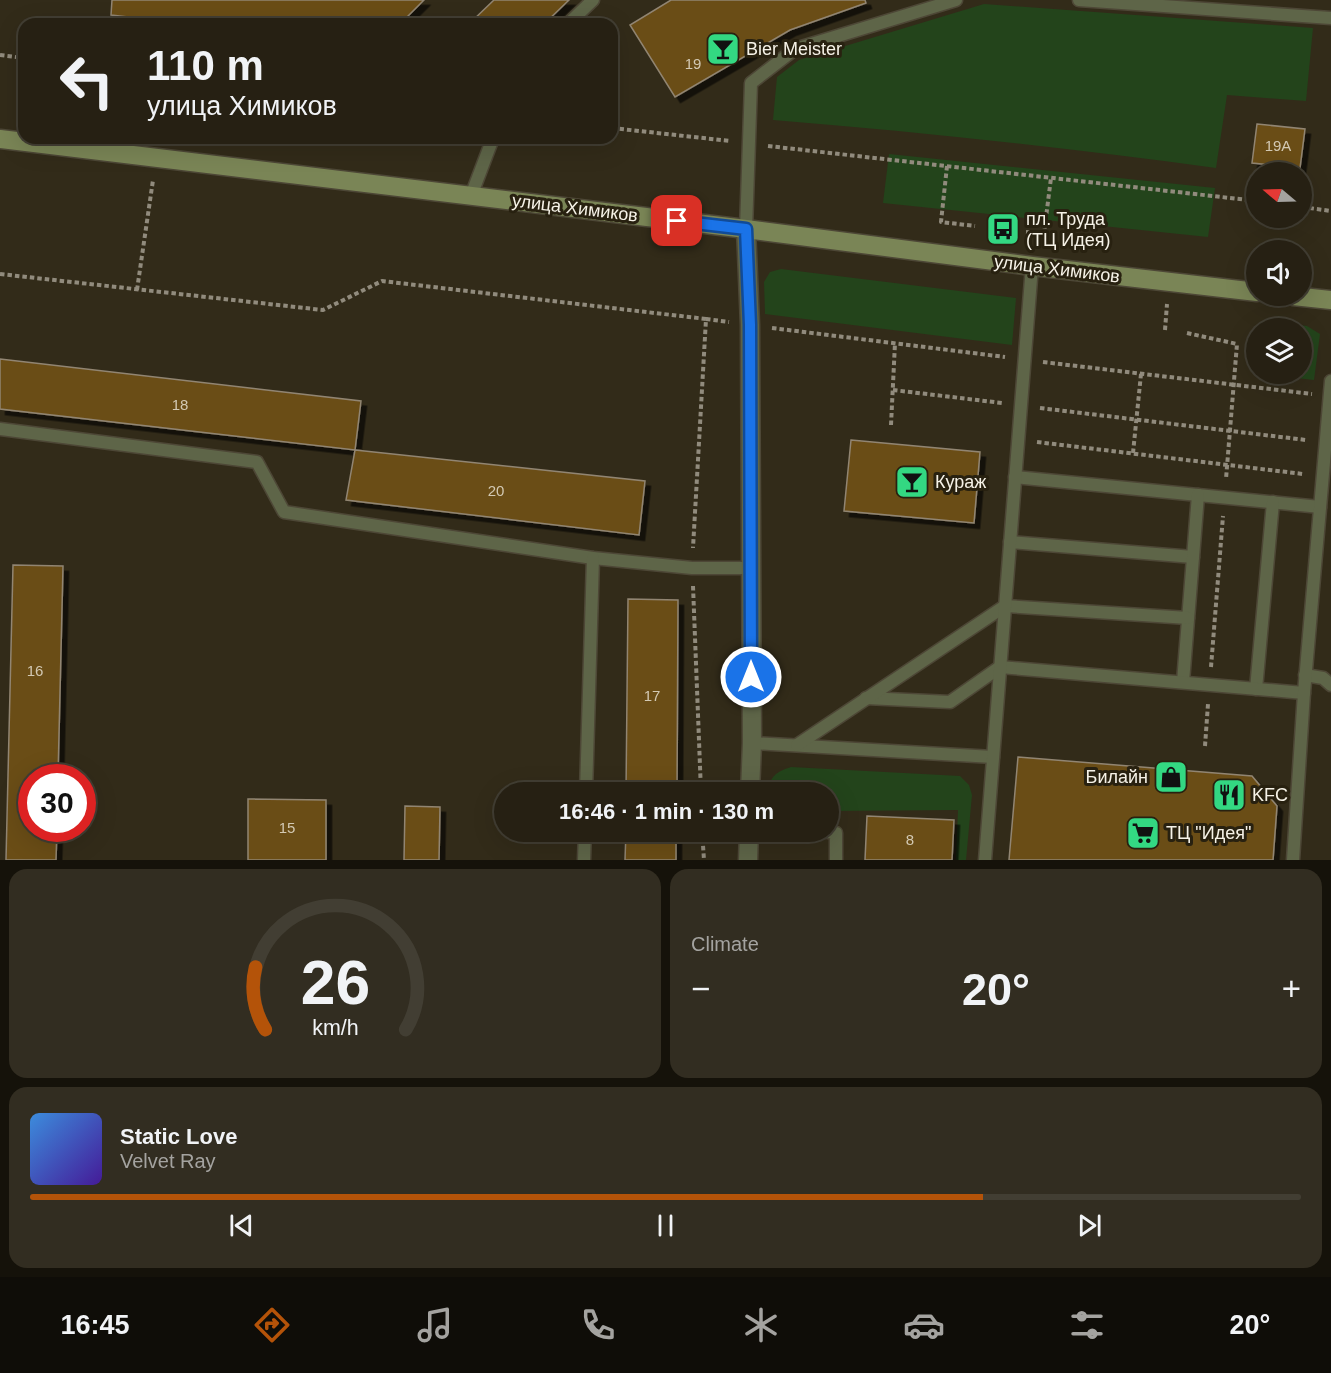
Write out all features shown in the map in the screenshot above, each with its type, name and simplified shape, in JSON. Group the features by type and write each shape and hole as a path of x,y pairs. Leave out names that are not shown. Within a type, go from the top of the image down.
{"street":[{"name":"улица Химиков","path":"0,139 18,141"},
{"name":"улица Химиков","path":"41,144 1246,291"},
{"path":"746,229 750,325 750,782"},
{"path":"1312,298 1331,300"},
{"path":"748,860 749,842"}],"lane":[{"path":"574,18 593,0"},
{"path":"746,229 751,83 795,49 957,0"},
{"path":"1079,0 1331,18"},
{"path":"471,196 491,144"},
{"path":"984,860 1032,266"},
{"path":"1293,860 1305,675 1331,381"},
{"path":"0,429 257,462 284,512 593,558 692,568 751,568"},
{"path":"1015,477 1320,507"},
{"path":"1183,682 1198,495"},
{"path":"1256,688 1273,502"},
{"path":"1010,542 1193,557"},
{"path":"586,782 593,558"},
{"path":"797,745 1005,606 1188,618"},
{"path":"867,698 950,702 1000,667 1304,693"},
{"path":"1305,675 1323,678 1331,685"},
{"path":"752,743 993,757"},
{"path":"584,860 585,842"},
{"path":"836,842 836,860"}],"path":[{"path":"0,55 18,57"},
{"path":"618,129 1246,200"},
{"path":"137,290 156,158"},
{"path":"947,166 941,222 975,226"},
{"path":"1026,232 1044,233 1051,178"},
{"path":"1312,208 1331,211"},
{"path":"0,274 323,310 382,281 706,319 692,568 701,782"},
{"path":"1187,333 1237,344 1204,746"},
{"path":"891,425 895,343"},
{"path":"1133,453 1141,374"},
{"path":"893,390 1326,442"},
{"path":"1018,439 1323,477"},
{"path":"703,842 704,860"}],"green space":[{"path":"984,4 1313,28 1306,101 1227,95 1216,168 995,141 773,120 777,77 799,60"},
{"path":"889,154 1215,188 1208,237 883,203"},
{"path":"781,269 1016,298 1012,345 765,314 764,282 770,272"},
{"path":"1312,329 1320,334 1314,380 1312,380"},
{"path":"791,767 960,776 969,785 972,795 966,860 956,860 958,810 839,811 839,782 770,782 781,771"}],"building":[{"path":"112,0 424,0 406,18 137,18 111,15"},
{"path":"494,0 569,0 550,18 475,18"},
{"path":"671,0 865,0 866,3 790,30 675,97 630,25"},
{"path":"1257,124 1305,129 1301,162 1252,162"},
{"path":"0,359 361,401 355,450 0,409"},
{"name":"Кураж","path":"851,440 980,452 974,523 844,511"},
{"path":"355,450 645,481 639,535 346,500"},
{"path":"13,565 63,566 58,764 18,764 18,842 57,842 56,860 6,860"},
{"path":"628,599 678,600 677,782 626,782"},
{"name":"ТЦ \"Идея\"","path":"1018,757 1252,776 1277,806 1273,860 1009,860"},
{"path":"248,799 326,800 326,860 248,860"},
{"path":"405,806 440,807 439,860 404,860"},
{"path":"867,816 954,820 952,860 865,860"},
{"path":"626,842 676,842 676,860 625,860"}],"place":[{"name":"Bier Meister","path":"723,49"},
{"name":"пл. Труда (ТЦ Идея)","path":"1003,229"},
{"name":"Кураж","path":"912,482"},
{"name":"Билайн","path":"1171,777"},
{"name":"KFC","path":"1229,795"},
{"name":"ТЦ \"Идея\"","path":"1143,833"}],"route":[{"path":"677,221 746,229 750,325 751,677"}]}
